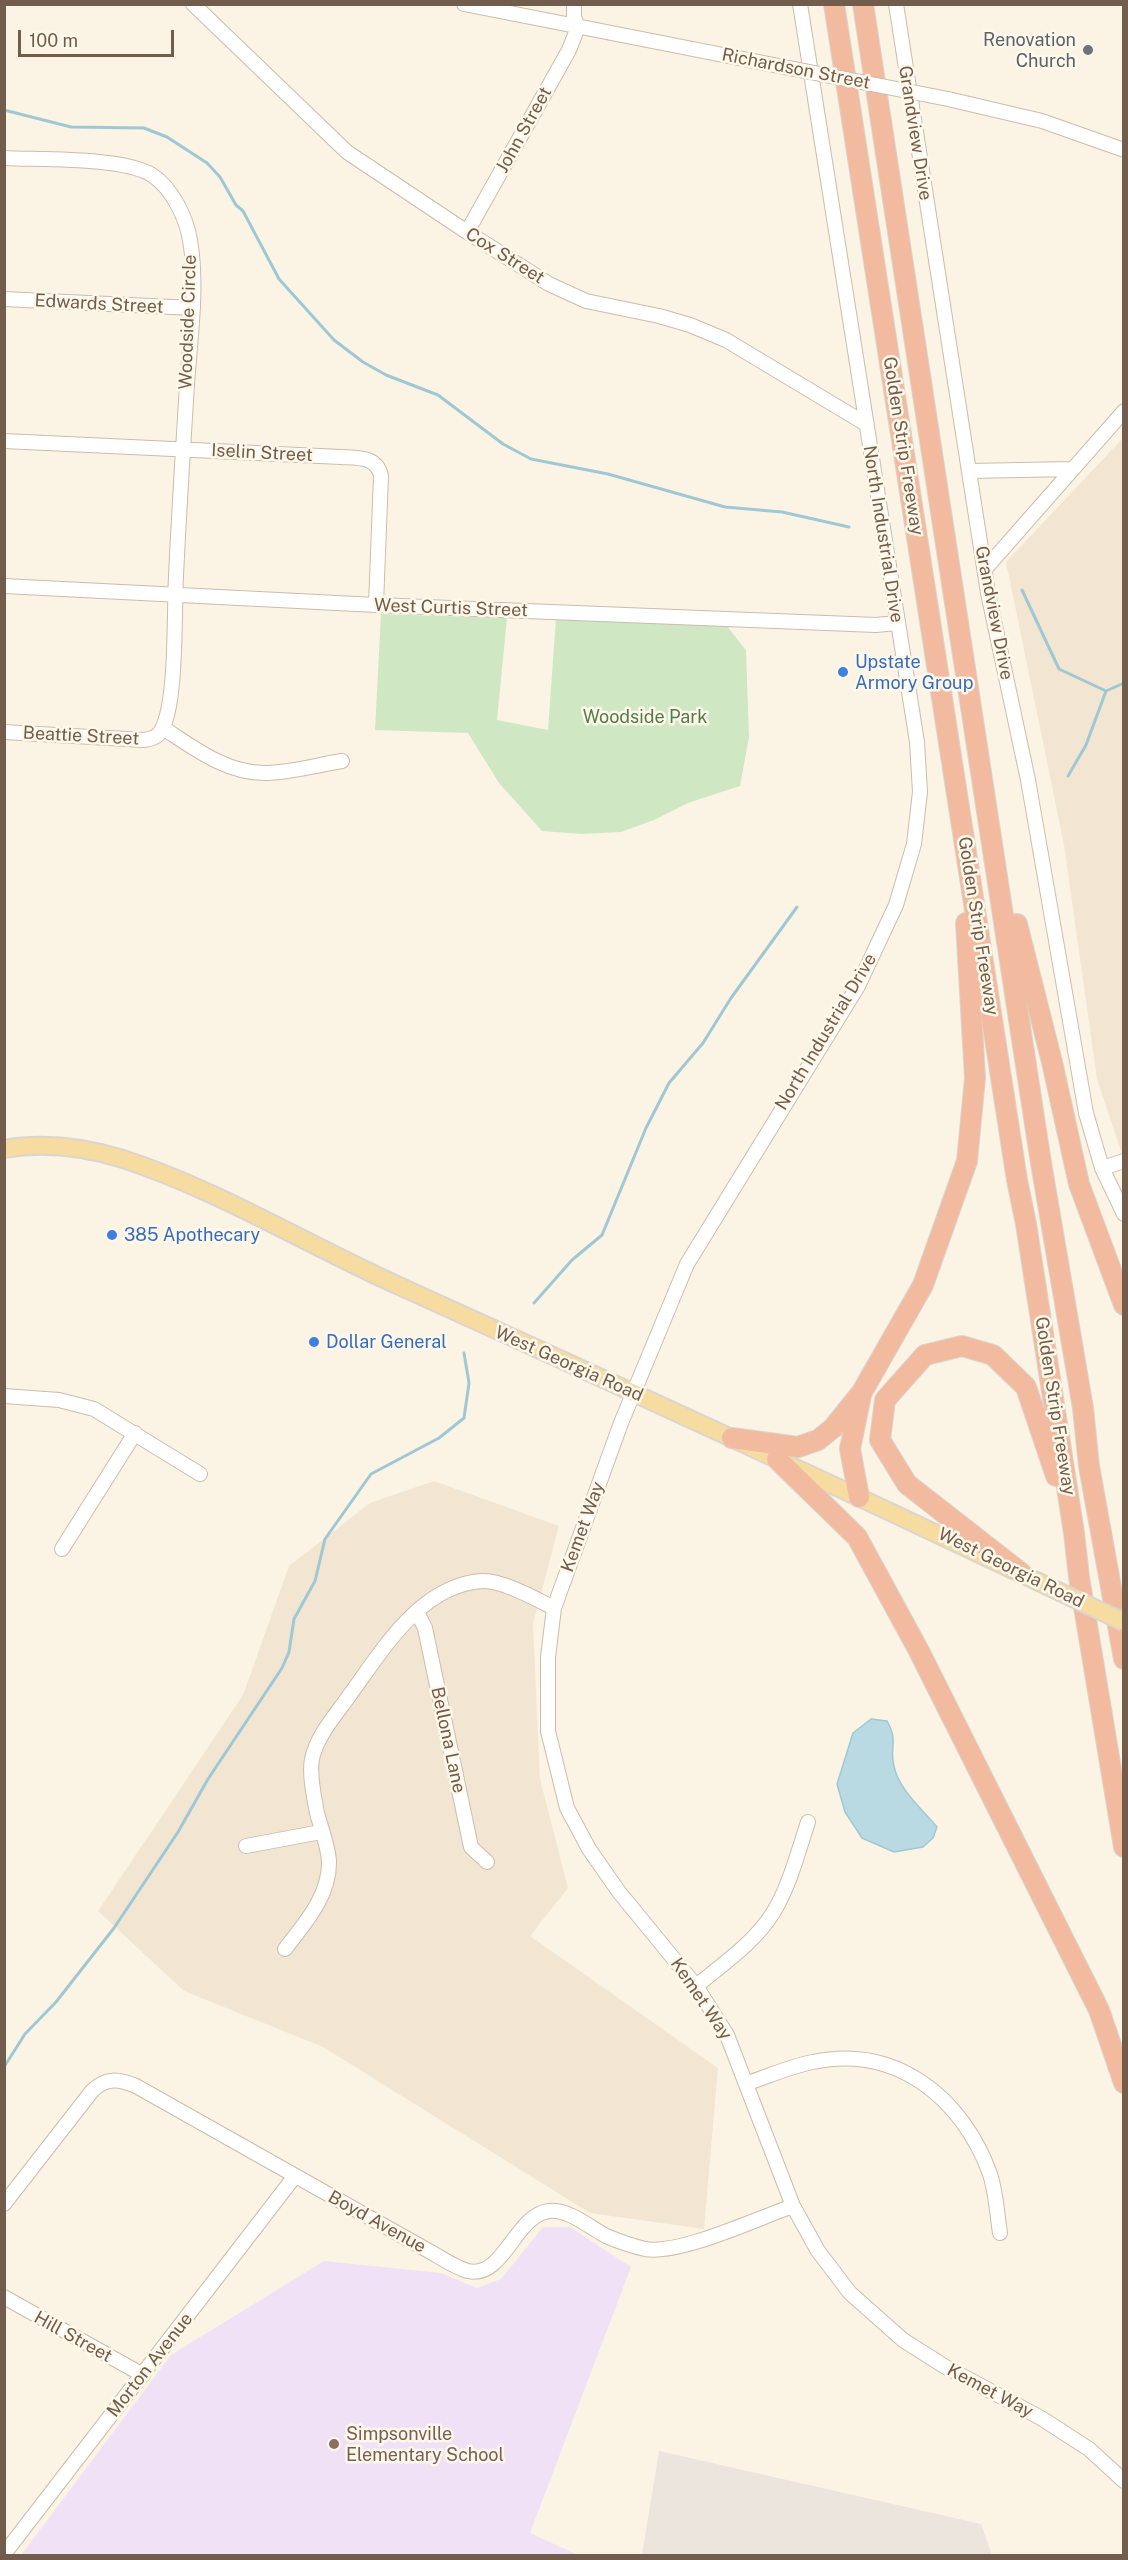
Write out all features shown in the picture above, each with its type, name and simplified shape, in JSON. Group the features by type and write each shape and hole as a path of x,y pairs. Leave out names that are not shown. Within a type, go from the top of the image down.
{"highway":[{"name":"Golden Strip Freeway","path":"834,4 1074,1533 1078,1577 1124,1847"},
{"name":"Golden Strip Freeway","path":"863,4 1046,1196 1083,1408 1089,1466 1124,1659"},
{"path":"988,812 1052,1062 1079,1184 1124,1305"},
{"path":"732,1438 798,1447 818,1440 833,1428 862,1392 923,1285 967,1161 975,1078 962,824"},
{"path":"1021,1573 907,1484 880,1440 885,1400 925,1355 962,1346 993,1355 1026,1387 1074,1533"},
{"path":"859,1497 850,1449 862,1392"},
{"path":"777,1459 857,1537 919,1651 1100,2010 1124,2083"}],"main road":[{"name":"West Georgia Road","path":"4,1149 38,1146 71,1148 102,1153 146,1168 206,1194 384,1280 732,1438 1124,1622"}],"street":[{"name":"Cox Street","path":"193,4 347,152 467,232 571,295 600,305 669,319 726,340 866,424"},
{"name":"Richardson Street","path":"464,4 948,99 1042,121 1124,150"},
{"path":"574,4 574,17 578,27"},
{"name":"North Industrial Drive","path":"632,1392 687,1264 858,986 896,904 914,844 920,792 917,742 800,4"},
{"name":"Grandview Drive","path":"896,4 986,568 988,593 1028,780 1086,1113 1102,1168 1124,1214"},
{"name":"John Street","path":"467,232 569,50 578,27"},
{"name":"Woodside Circle","path":"4,158 122,164 144,170 158,179 176,204 189,234 192,256 193,308 175,595"},
{"name":"Edwards Street","path":"4,299 193,308"},
{"path":"986,568 1124,411"},
{"name":"Iselin Street","path":"4,441 366,459 376,465 381,476 376,605"},
{"path":"970,471 1071,469"},
{"name":"West Curtis Street","path":"4,586 376,605 876,625 897,623"},
{"name":"Beattie Street","path":"4,732 144,740 154,738 163,728 171,687 175,595"},
{"path":"163,728 210,758 237,769 264,773 342,761"},
{"path":"1102,1168 1124,1161"},
{"name":"Kemet Way","path":"632,1392 554,1608 548,1657 548,1731 567,1808 589,1849 619,1892 696,1986 727,2035 748,2084 793,2206 818,2251 850,2293 886,2326 944,2366 1041,2418 1089,2450 1124,2481"},
{"path":"4,1396 76,1403 106,1415 200,1474"},
{"path":"62,1550 135,1433"},
{"path":"285,1949 314,1911 325,1888 329,1861 314,1800 312,1759 322,1734 392,1636 432,1600 459,1585 485,1581 516,1590 554,1608"},
{"name":"Bellona Lane","path":"417,1612 425,1628 471,1847 487,1862"},
{"path":"696,1986 754,1937 773,1913 787,1884 808,1822"},
{"path":"246,1846 321,1832"},
{"path":"748,2084 814,2061 836,2059 861,2060 920,2080 940,2095 973,2135 991,2176 1000,2233"},
{"name":"Boyd Avenue","path":"4,2204 93,2091 109,2080 136,2086 456,2266 474,2271 492,2266 535,2216 546,2212 568,2214 626,2243 647,2249 663,2249 707,2237 793,2206"},
{"name":"Morton Avenue","path":"4,2554 295,2176"},
{"name":"Hill Street","path":"4,2297 143,2374"}],"shaded area":[{"path":"1123,438 1123,1157 1097,1079 1064,845 1006,562"},
{"path":"434,1481 559,1526 533,1624 540,1779 568,1888 530,1936 718,2068 704,2229 590,2213 323,2047 184,1991 98,1911 243,1695 289,1566 370,1503"},
{"name":"Simpsonville Elementary School","path":"543,2227 570,2227 631,2267 530,2533 578,2555 21,2555 171,2355 324,2261 441,2273 477,2288 501,2279"},
{"path":"659,2451 981,2524 992,2555 642,2555"}],"green space":[{"name":"Woodside Park","path":"381,614 507,618 497,720 548,730 556,618 726,625 746,650 749,737 740,786 688,803 654,820 621,832 582,834 542,831 499,783 468,733 375,730"}],"water":[{"path":"871,1719 887,1721 893,1739 896,1775 906,1791 937,1827 933,1838 923,1847 894,1852 862,1838 845,1812 837,1784 853,1733"}],"waterway":[{"path":"4,110 71,127 144,128 167,137 207,163 220,177 236,205 243,211 279,279 334,340 363,362 386,375 438,395 503,444 531,459 608,474 725,507 782,512 849,527"},
{"path":"1022,590 1059,669 1106,691"},
{"path":"1068,776 1086,745 1106,691 1124,683"},
{"path":"534,1303 572,1260 602,1235 646,1128 669,1083 703,1043 731,998 797,907"},
{"path":"4,2067 25,2034 56,2002 114,1928 178,1832 208,1779 282,1668 289,1652 294,1619 315,1581 325,1539 371,1474 439,1438 464,1418 469,1383 464,1353"}],"place":[{"name":"Renovation Church","path":"1088,50"},
{"name":"Upstate Armory Group","path":"843,672"},
{"name":"385 Apothecary","path":"112,1235"},
{"name":"Dollar General","path":"314,1342"},
{"name":"Simpsonville Elementary School","path":"334,2444"}]}
